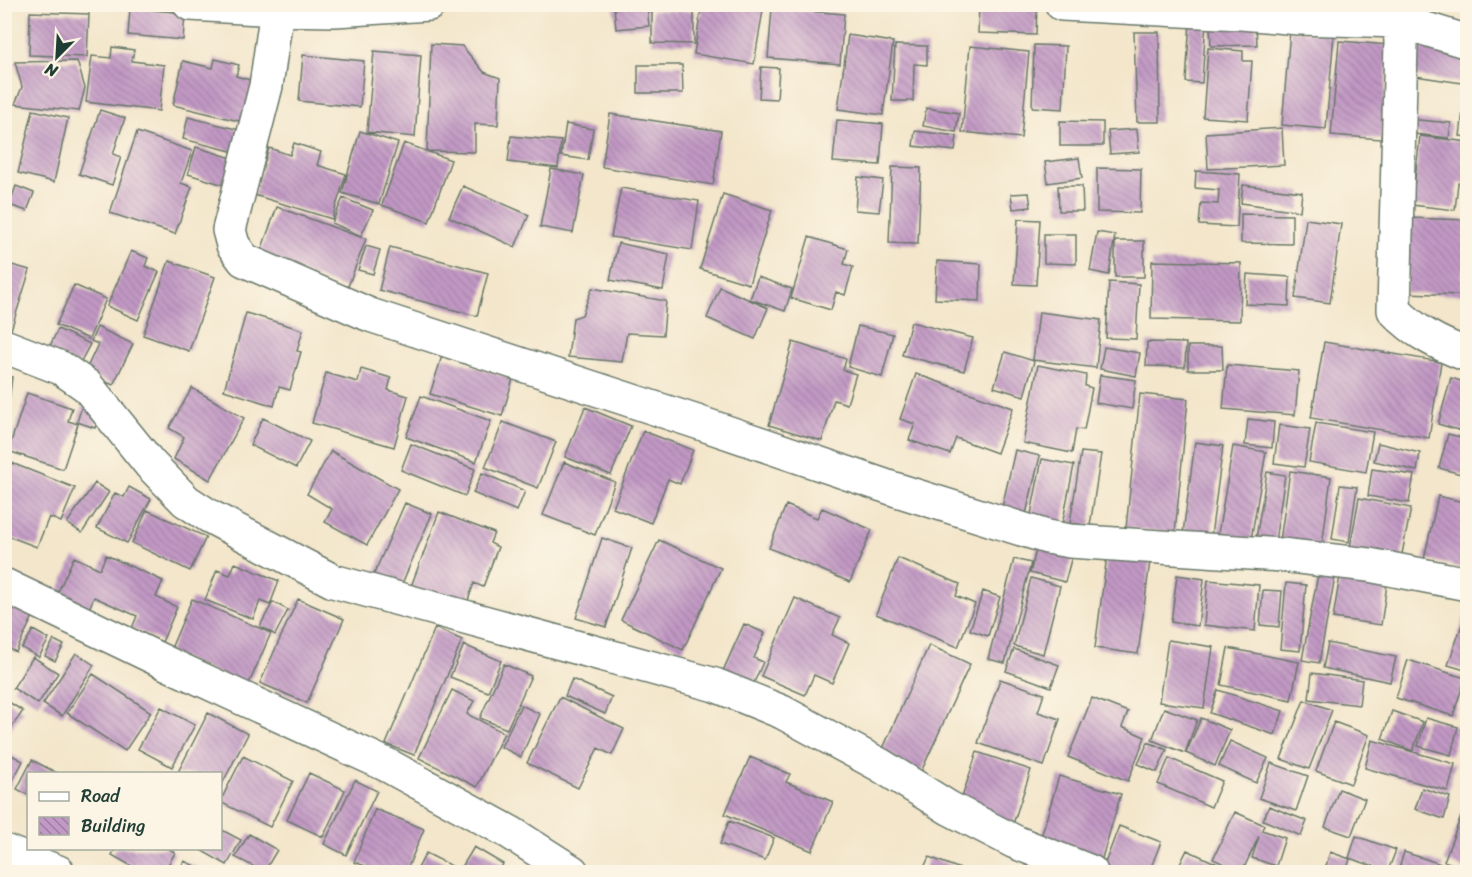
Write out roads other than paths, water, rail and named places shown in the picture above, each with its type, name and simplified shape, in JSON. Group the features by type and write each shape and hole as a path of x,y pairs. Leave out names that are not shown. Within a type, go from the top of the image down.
{"street":[{"path":"190,4 335,10 429,4"},
{"path":"1062,4 1241,13 1310,19 1400,21 1467,42"},
{"path":"277,9 266,86 228,230 233,245 244,260 370,315 894,489 1047,537 1070,541 1281,555 1369,565 1467,584"},
{"path":"1400,21 1394,310 1422,335 1467,355"},
{"path":"4,346 61,368 87,386 150,464 186,501 208,516 333,581 715,685 782,712 880,765 949,808 1015,842 1091,873"},
{"path":"4,585 387,765 511,833 572,873"},
{"path":"4,851 58,873"}]}
